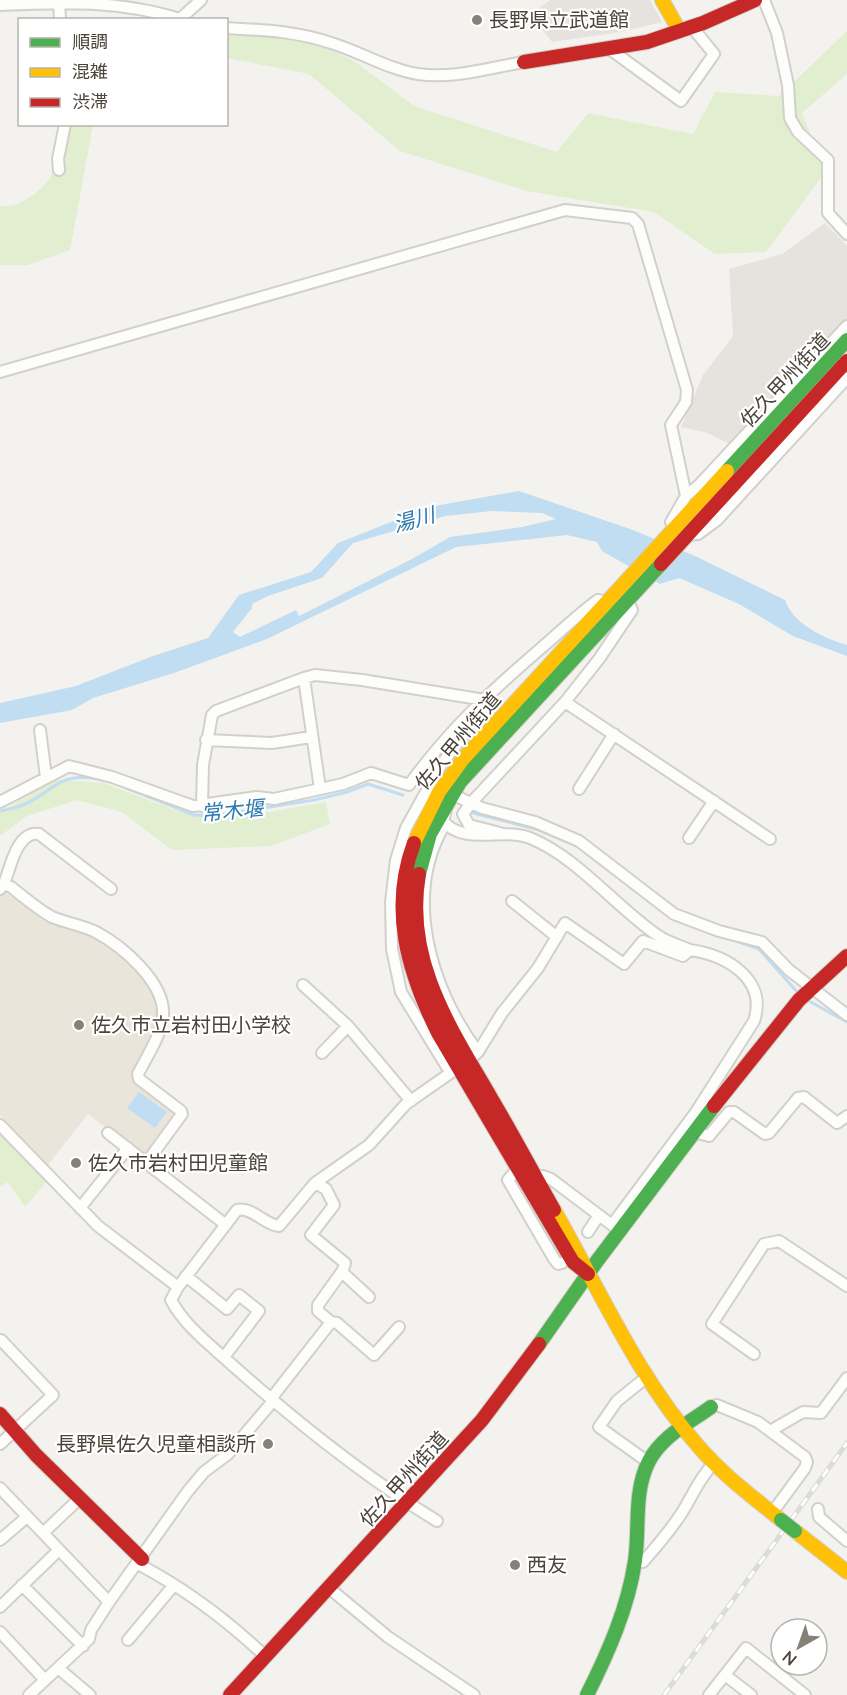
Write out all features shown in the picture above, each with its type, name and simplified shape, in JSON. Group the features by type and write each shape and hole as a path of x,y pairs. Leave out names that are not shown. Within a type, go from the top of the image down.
{"main road":[{"path":"662,0 686,28"},
{"path":"524,62 571,53 611,50 686,28 755,0"},
{"name":"佐久甲州街道","path":"588,1274 573,1262 517,1169 464,1063 429,986 416,928 416,887 422,852 430,829 476,765 625,595 671,532 847,340"},
{"name":"佐久甲州街道","path":"588,1274 582,1257 537,1179 418,994 408,963 403,936 402,903 407,859 426,802 463,759 608,602 625,595 685,538 847,361"},
{"path":"847,956 806,993 616,1228 588,1274 648,1376 683,1428 714,1463 847,1572"},
{"name":"佐久甲州街道","path":"230,1695 482,1420 588,1274"},
{"path":"587,1695 612,1640 634,1562 642,1478 648,1462 661,1444 711,1407"},
{"path":"0,1414 140,1562"}],"street":[{"path":"182,18 201,0"},
{"path":"764,0 777,33 788,85 790,118 798,132 828,160 828,213 847,234"},
{"path":"59,2 60,18"},
{"path":"0,5 59,2 134,6 177,18"},
{"path":"228,27 289,31 332,43 382,64 419,74 463,74 524,62"},
{"path":"611,50 681,101 714,54 686,28"},
{"path":"59,170 58,159 65,126"},
{"path":"0,372 565,210 603,216 624,216 632,218 638,224 687,390 686,402 671,425 686,496"},
{"path":"671,532 671,522 686,496 700,484 847,326"},
{"path":"685,538 705,530 717,520 847,378"},
{"path":"537,1179 543,1176 551,1179 616,1228 743,1040 757,1012 756,996 739,968 719,956 690,950 659,936 550,848 527,836 500,833 468,825 463,814 565,702 599,659 632,610 625,595"},
{"path":"409,785 457,723 481,700 570,620 598,600 608,602"},
{"path":"202,806 206,740 212,715 216,711 315,675 362,680 485,700 486,705 441,765 426,802"},
{"path":"303,678 320,789"},
{"path":"565,702 770,839"},
{"path":"40,730 46,777"},
{"path":"579,789 614,734"},
{"path":"206,740 272,743 311,737"},
{"path":"0,802 69,766 76,766 178,802 202,806 257,797 274,799 320,789 371,773 425,789"},
{"path":"464,1063 427,933 424,904 426,875 452,798 543,825 579,841 668,911 719,931 762,942 806,993 847,1015"},
{"path":"689,838 714,801"},
{"path":"445,824 474,834 500,833"},
{"path":"111,889 39,834 33,833 27,836 17,851 2,887 52,917 78,925 108,940 146,972 155,986 163,1007 163,1017 156,1038 138,1074 139,1079 181,1110 182,1114 147,1162"},
{"path":"512,901 557,937"},
{"path":"437,1521 408,1503 273,1401 224,1357 174,1306 171,1300 178,1287 226,1224 242,1208 272,1225 279,1226 315,1183 369,1145 411,1101 464,1063 538,968 565,923 624,964 643,941 683,956 690,950"},
{"path":"303,985 348,1026 411,1101"},
{"path":"322,1053 348,1026"},
{"path":"694,1132 709,1136 729,1112 734,1112 765,1134 769,1133 798,1098 804,1097 837,1123 847,1116"},
{"path":"0,1125 98,1226 178,1287"},
{"path":"108,1133 226,1224"},
{"path":"80,1208 128,1148"},
{"path":"517,1169 508,1180 555,1259 558,1263 562,1263"},
{"path":"315,1183 326,1189 334,1205 311,1235 345,1263 342,1272 318,1305 318,1311 331,1322 337,1323 375,1355 399,1327"},
{"path":"588,1232 599,1215"},
{"path":"754,1354 712,1324 764,1244 779,1241 847,1286"},
{"path":"342,1272 369,1297"},
{"path":"186,1276 227,1309 239,1295 259,1311 224,1357"},
{"path":"29,1695 83,1646 109,1602 204,1472 228,1454 273,1401 274,1395 331,1322"},
{"path":"0,1444 53,1395 1,1340"},
{"path":"648,1376 617,1401 599,1427 648,1462"},
{"path":"770,1431 803,1412 821,1413 847,1378"},
{"path":"711,1407 717,1405 758,1422 805,1456 807,1462 777,1516"},
{"path":"634,1562 644,1562 682,1512 703,1474 714,1463"},
{"path":"0,1488 109,1602"},
{"path":"43,1533 80,1498"},
{"path":"818,1509 819,1517 847,1541"},
{"path":"0,1540 27,1517"},
{"path":"0,1607 59,1550"},
{"path":"140,1562 234,1627 266,1657"},
{"path":"22,1585 83,1646"},
{"path":"128,1640 174,1585"},
{"path":"329,1588 388,1638 474,1695"},
{"path":"0,1632 45,1680"},
{"path":"709,1695 746,1648 805,1695"},
{"path":"58,1668 90,1695"},
{"path":"725,1675 751,1695"}],"shaded area":[{"path":"550,0 650,0 662,22 621,32 552,42 530,14"},
{"path":"825,223 847,246 847,324 731,445 708,433 681,427 703,375 733,336 729,269 782,254"},
{"name":"佐久市立岩村田小学校","path":"6,893 41,917 97,939 110,947 144,975 153,990 160,1014 155,1035 133,1078 178,1111 145,1158 88,1114 47,1166 0,1115 0,896"}],"green space":[{"path":"847,31 847,74 802,113 825,172 766,252 715,254 654,212 527,191 400,151 309,74 228,58 228,36 268,34 316,43 354,61 414,106 557,152 588,113 693,134 715,92 779,96"},
{"path":"64,126 93,126 70,250 28,265 0,265 0,206 22,202 41,189 48,181 53,173"},
{"path":"53,779 103,783 183,813 251,815 326,802 330,824 271,846 172,850 122,812 77,800 27,816 0,836 0,813"},
{"path":"0,1133 48,1180 25,1207 8,1182 0,1187"}],"water":[{"name":"湯川","path":"519,491 633,530 697,557 785,600 795,616 810,629 847,645 847,656 793,636 739,604 679,578 660,584 602,551 597,542 567,535 456,547 267,639 174,673 93,698 72,710 0,723 0,703 76,686 153,656 208,638 239,595 311,572 338,543 429,507","holes":["492,511 542,513 556,519 522,527 450,537 412,559 299,616 296,610 240,637 233,632 252,608 252,604 268,596 322,578 353,543 445,516"]},
{"path":"139,1092 167,1112 155,1128 127,1108"}],"waterway":[{"name":"常木堰","path":"0,811 23,805 56,784 73,778 98,779"},
{"name":"常木堰","path":"124,787 194,815 212,816 314,800 368,784 403,795"},
{"path":"473,813 539,830 582,848"},
{"path":"681,922 759,949 799,994"},
{"path":"807,1000 847,1022"}],"railway":[{"path":"664,1695 847,1443"}],"traffic: fast":[{"path":"727,471 847,340"},
{"path":"419,874 430,834 460,782 661,564"},
{"path":"539,1344 597,1261 714,1106"},
{"path":"587,1695 610,1647 628,1596 635,1561 641,1485 649,1461 654,1452 669,1437 711,1407"},
{"path":"781,1520 795,1531"}],"traffic: slow":[{"path":"662,0 679,30"},
{"path":"414,843 439,792 463,759 727,471"},
{"path":"554,1210 620,1332 677,1420 718,1467 781,1520"},
{"path":"795,1531 847,1572"}],"traffic: jam":[{"path":"524,62 647,42 703,23 755,0"},
{"path":"661,564 847,361"},
{"path":"414,843 403,892 403,916 405,940 427,1010 438,1033 573,1262 588,1274"},
{"path":"419,874 416,905 418,935 424,964 434,992 460,1045 554,1210"},
{"path":"714,1106 799,1000 847,956"},
{"path":"230,1695 482,1420 539,1344"},
{"path":"0,1414 36,1455 142,1559"}],"place":[{"name":"長野県立武道館","path":"477,20"},
{"name":"佐久市立岩村田小学校","path":"79,1025"},
{"name":"佐久市岩村田児童館","path":"76,1163"},
{"name":"長野県佐久児童相談所","path":"268,1444"},
{"name":"西友","path":"515,1565"}]}
